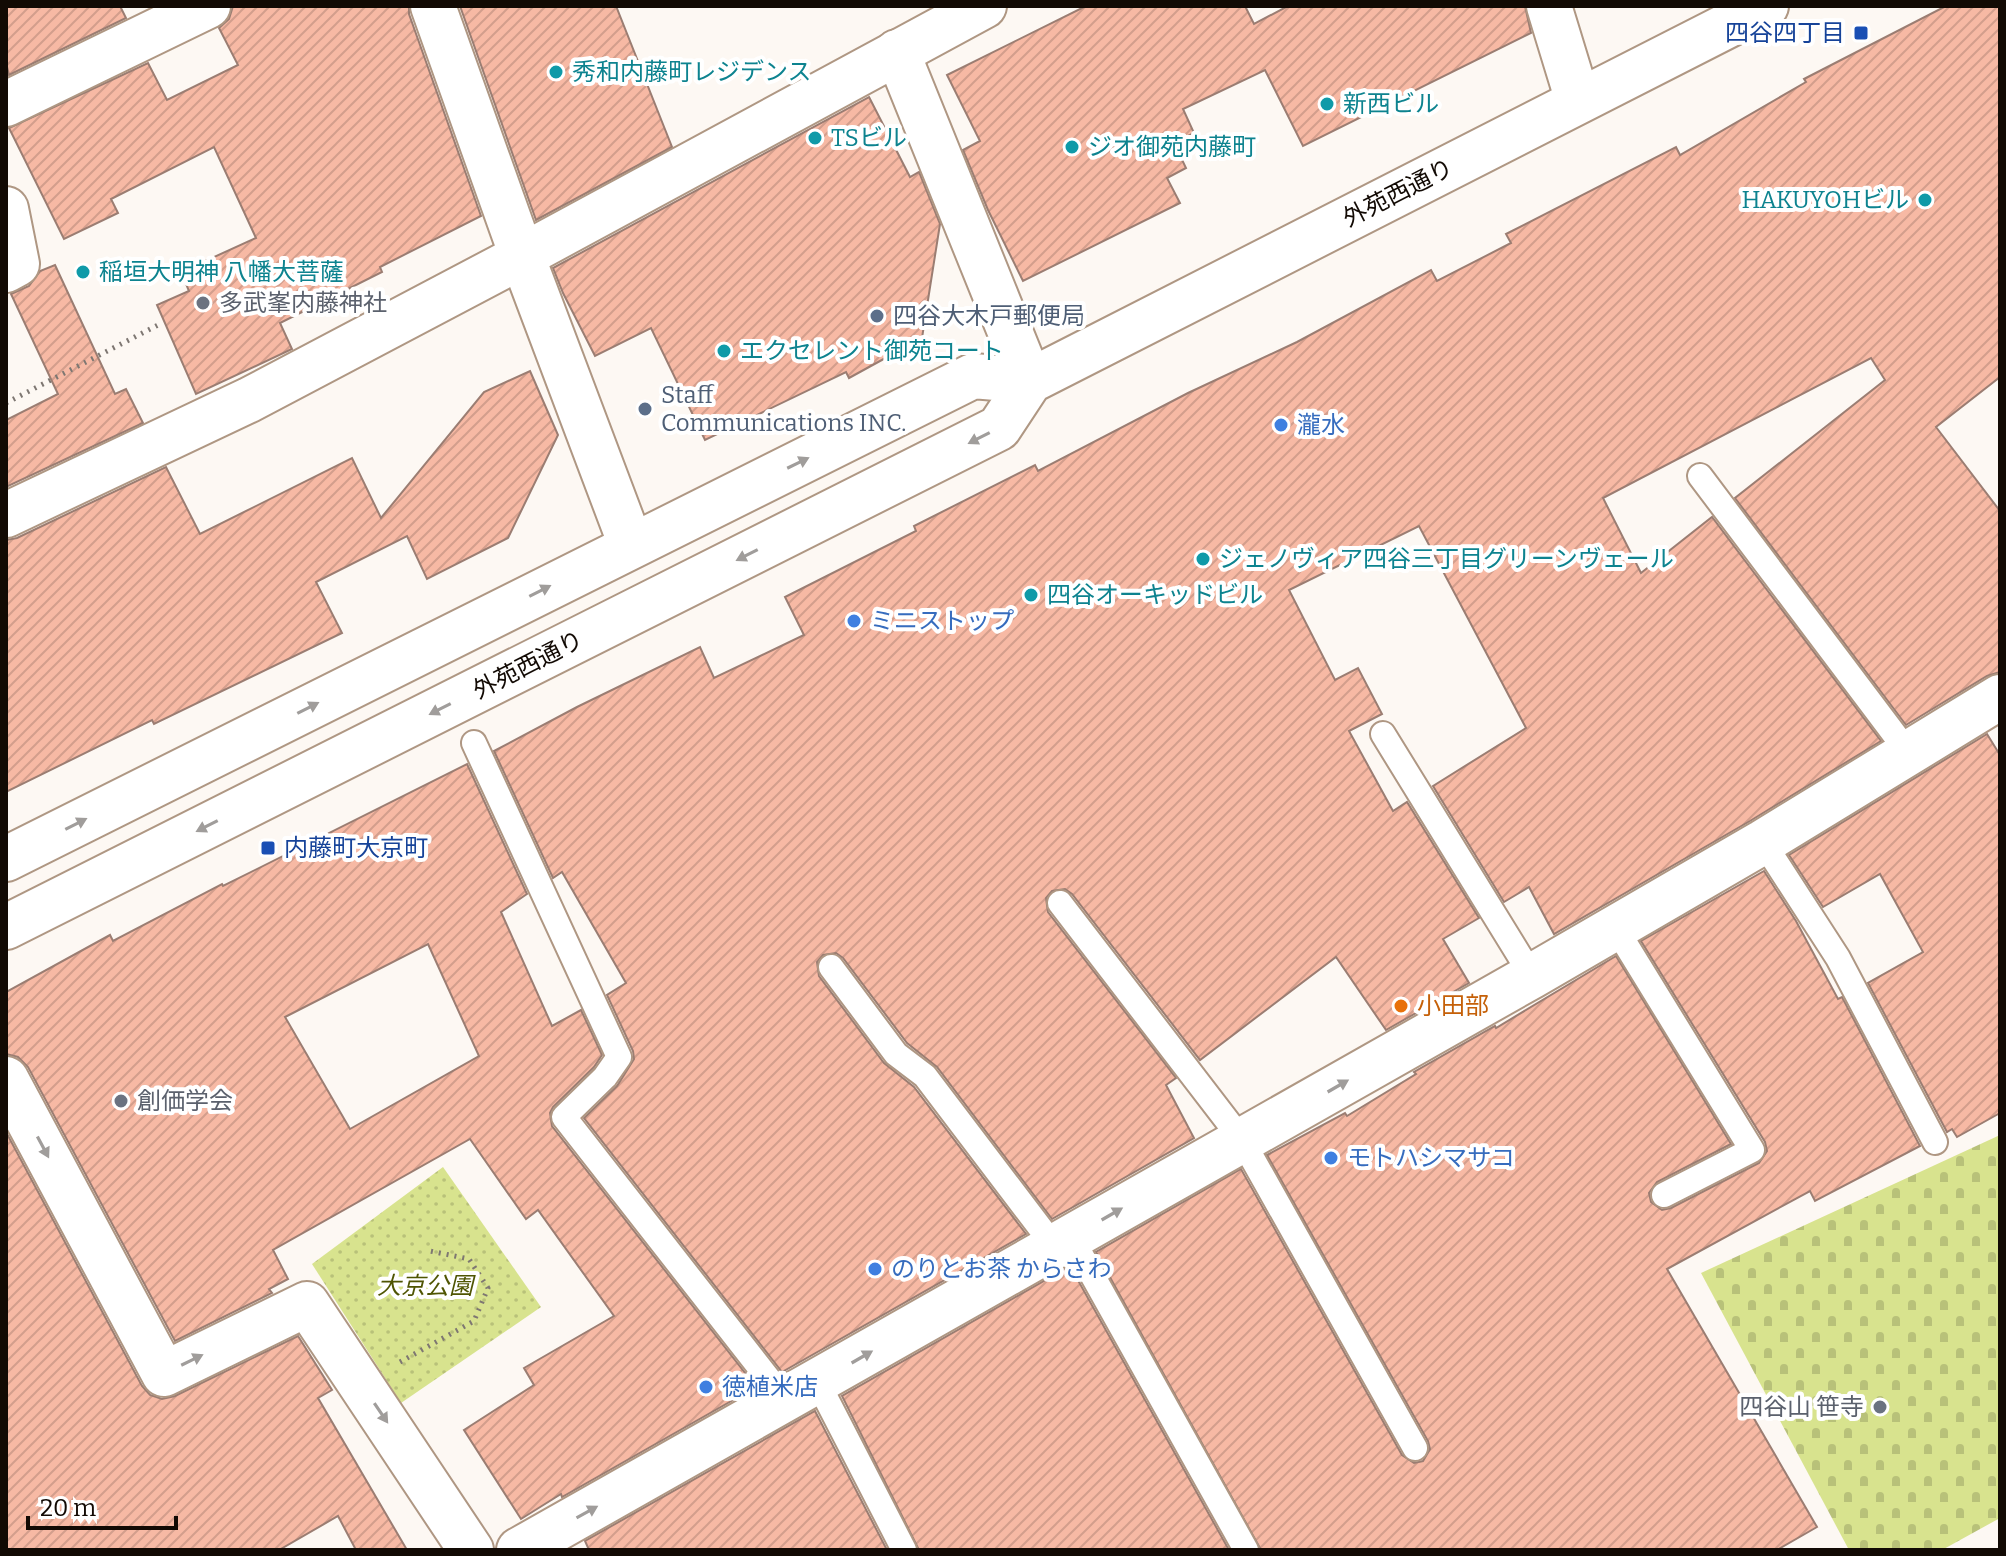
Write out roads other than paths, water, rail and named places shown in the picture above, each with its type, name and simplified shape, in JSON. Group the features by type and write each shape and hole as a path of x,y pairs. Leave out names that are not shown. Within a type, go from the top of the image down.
{"street":[{"path":"6,104 208,6"},
{"path":"433,6 522,256 631,545"},
{"path":"6,515 249,400 984,6"},
{"path":"1549,6 1578,101"},
{"name":"外苑西通り","path":"6,927 999,428 1030,381 1766,6"},
{"path":"6,859 973,376 1030,381 897,52"},
{"path":"6,209 17,264 6,270"},
{"path":"519,1550 1532,976 1763,842 1907,751 2000,697"},
{"path":"6,1079 164,1374 307,1304 471,1550"}],"lane":[{"path":"1700,476 1907,751"},
{"path":"1383,734 1532,976"},
{"path":"474,743 619,1057 605,1077 564,1117 802,1392 904,1550"},
{"path":"1763,842 1838,958 1935,1142"},
{"path":"1060,903 1242,1140 1415,1448"},
{"path":"1615,927 1752,1150 1664,1195"},
{"path":"831,967 896,1054 925,1076 1063,1242 1246,1550"}],"place":[{"name":"四谷四丁目","path":"1861,33"},
{"name":"秀和内藤町レジデンス","path":"556,72"},
{"name":"新西ビル","path":"1327,104"},
{"name":"TSビル","path":"815,138"},
{"name":"ジオ御苑内藤町","path":"1072,147"},
{"name":"HAKUYOHビル","path":"1925,200"},
{"name":"稲垣大明神 八幡大菩薩","path":"83,272"},
{"name":"多武峯内藤神社","path":"203,303"},
{"name":"四谷大木戸郵便局","path":"877,316"},
{"name":"エクセレント御苑コート","path":"724,351"},
{"name":"Staff Communications INC.","path":"645,409"},
{"name":"瀧水","path":"1281,425"},
{"name":"ジェノヴィア四谷三丁目グリーンヴェール","path":"1203,559"},
{"name":"四谷オーキッドビル","path":"1031,595"},
{"name":"ミニストップ","path":"854,621"},
{"name":"内藤町大京町","path":"268,848"},
{"name":"小田部","path":"1401,1006"},
{"name":"創価学会","path":"121,1101"},
{"name":"モトハシマサコ","path":"1331,1158"},
{"name":"のりとお茶 からさわ","path":"875,1269"},
{"name":"徳植米店","path":"706,1387"},
{"name":"四谷山 笹寺","path":"1880,1407"}],"park label":[{"name":"大京公園","path":"425,1286"}]}
